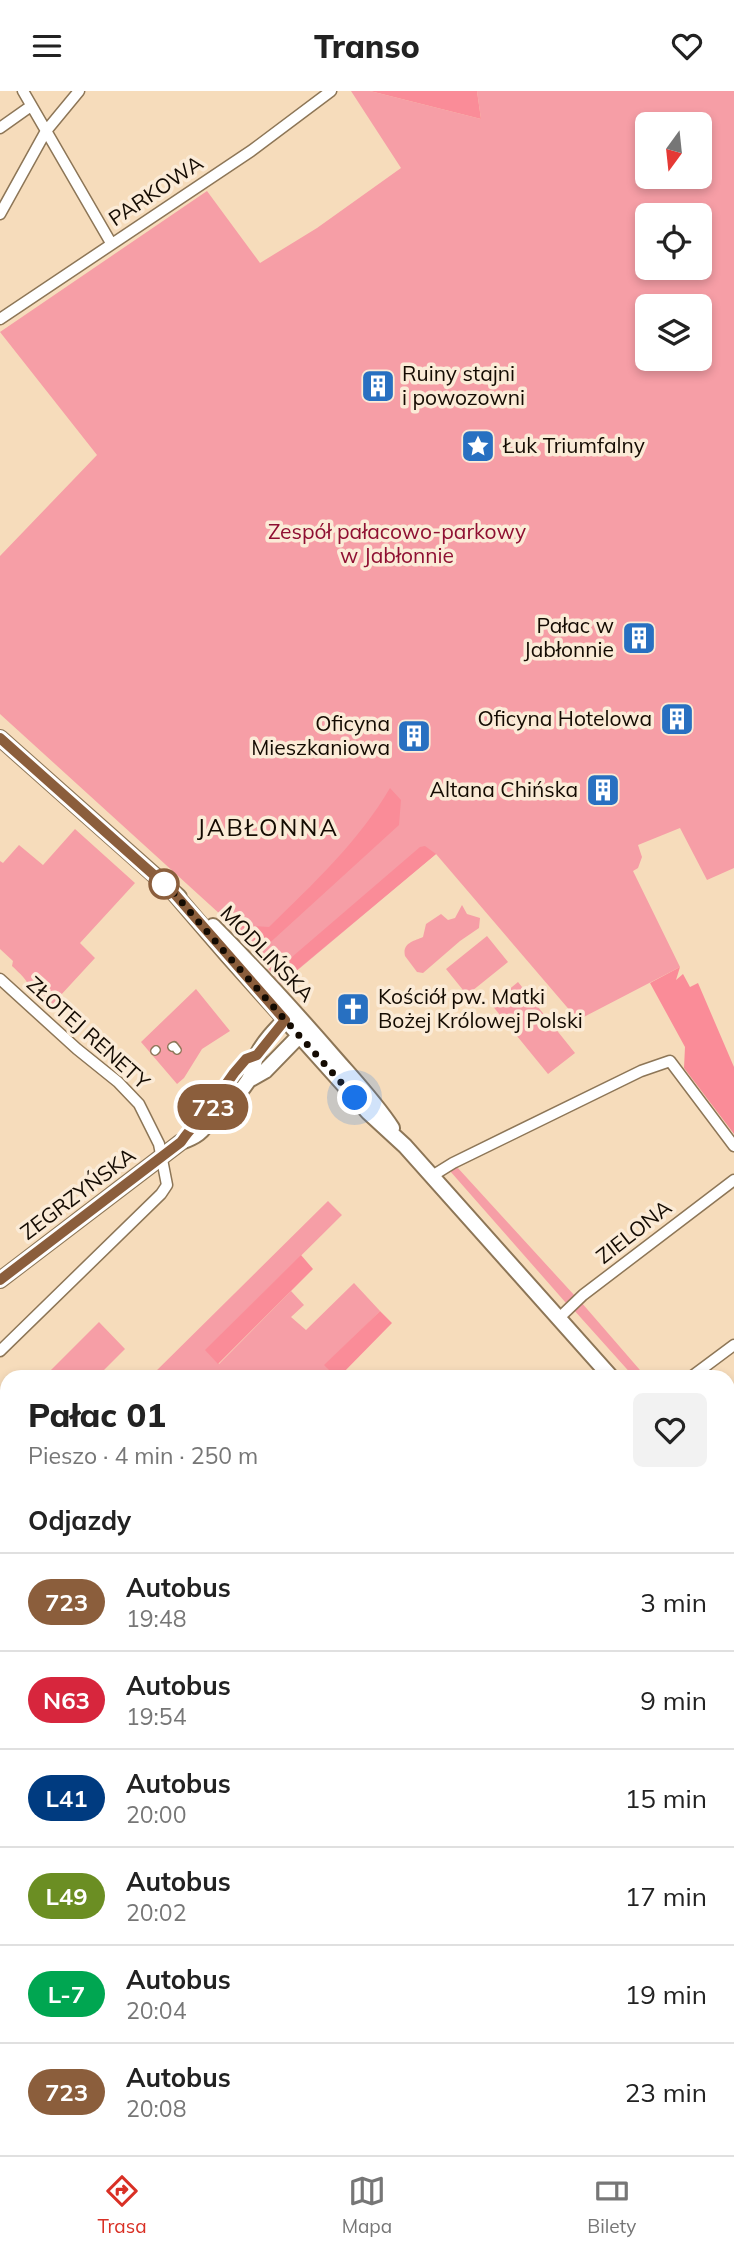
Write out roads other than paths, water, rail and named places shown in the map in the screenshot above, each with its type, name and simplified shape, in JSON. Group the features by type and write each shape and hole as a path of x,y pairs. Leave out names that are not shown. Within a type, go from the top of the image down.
{"main road":[{"name":"MODLIŃSKA","path":"0,738 207,920 244,956 376,1121 405,1146 605,1370"},
{"name":"MODLIŃSKA","path":"173,892 285,1020 301,1028"},
{"name":"ZEGRZYŃSKA","path":"249,1080 257,1055 285,1020"},
{"name":"ZEGRZYŃSKA","path":"0,1279 181,1142 195,1137 204,1129 210,1118 249,1080 265,1071 301,1028"}],"street":[{"path":"23,91 111,243"},
{"path":"0,214 46,131 79,91"},
{"name":"PARKOWA","path":"0,319 251,151 331,91"},
{"path":"0,128 31,106"},
{"name":"ZŁOTEJ RENETY","path":"0,1351 161,1194 167,1185 159,1143 139,1104 118,1082 2,983"},
{"path":"432,1176 453,1163 641,1071 670,1061 734,1146"},
{"name":"ZIELONA","path":"559,1318 594,1287 734,1180"},
{"path":"700,1370 734,1345"}],"place":[{"name":"Ruiny stajni i powozowni","path":"378,386"},
{"name":"Łuk Triumfalny","path":"478,446"},
{"name":"Pałac w Jabłonnie","path":"639,638"},
{"name":"Oficyna Hotelowa","path":"677,719"},
{"name":"Oficyna Mieszkaniowa","path":"414,736"},
{"name":"Altana Chińska","path":"603,790"},
{"name":"Kościół pw. Matki Bożej Królowej Polski","path":"353,1009"}],"district":[{"name":"JABŁONNA","path":"268,828"}],"park label":[{"name":"Zespół pałacowo-parkowy w Jabłonnie","path":"397,544"}]}
